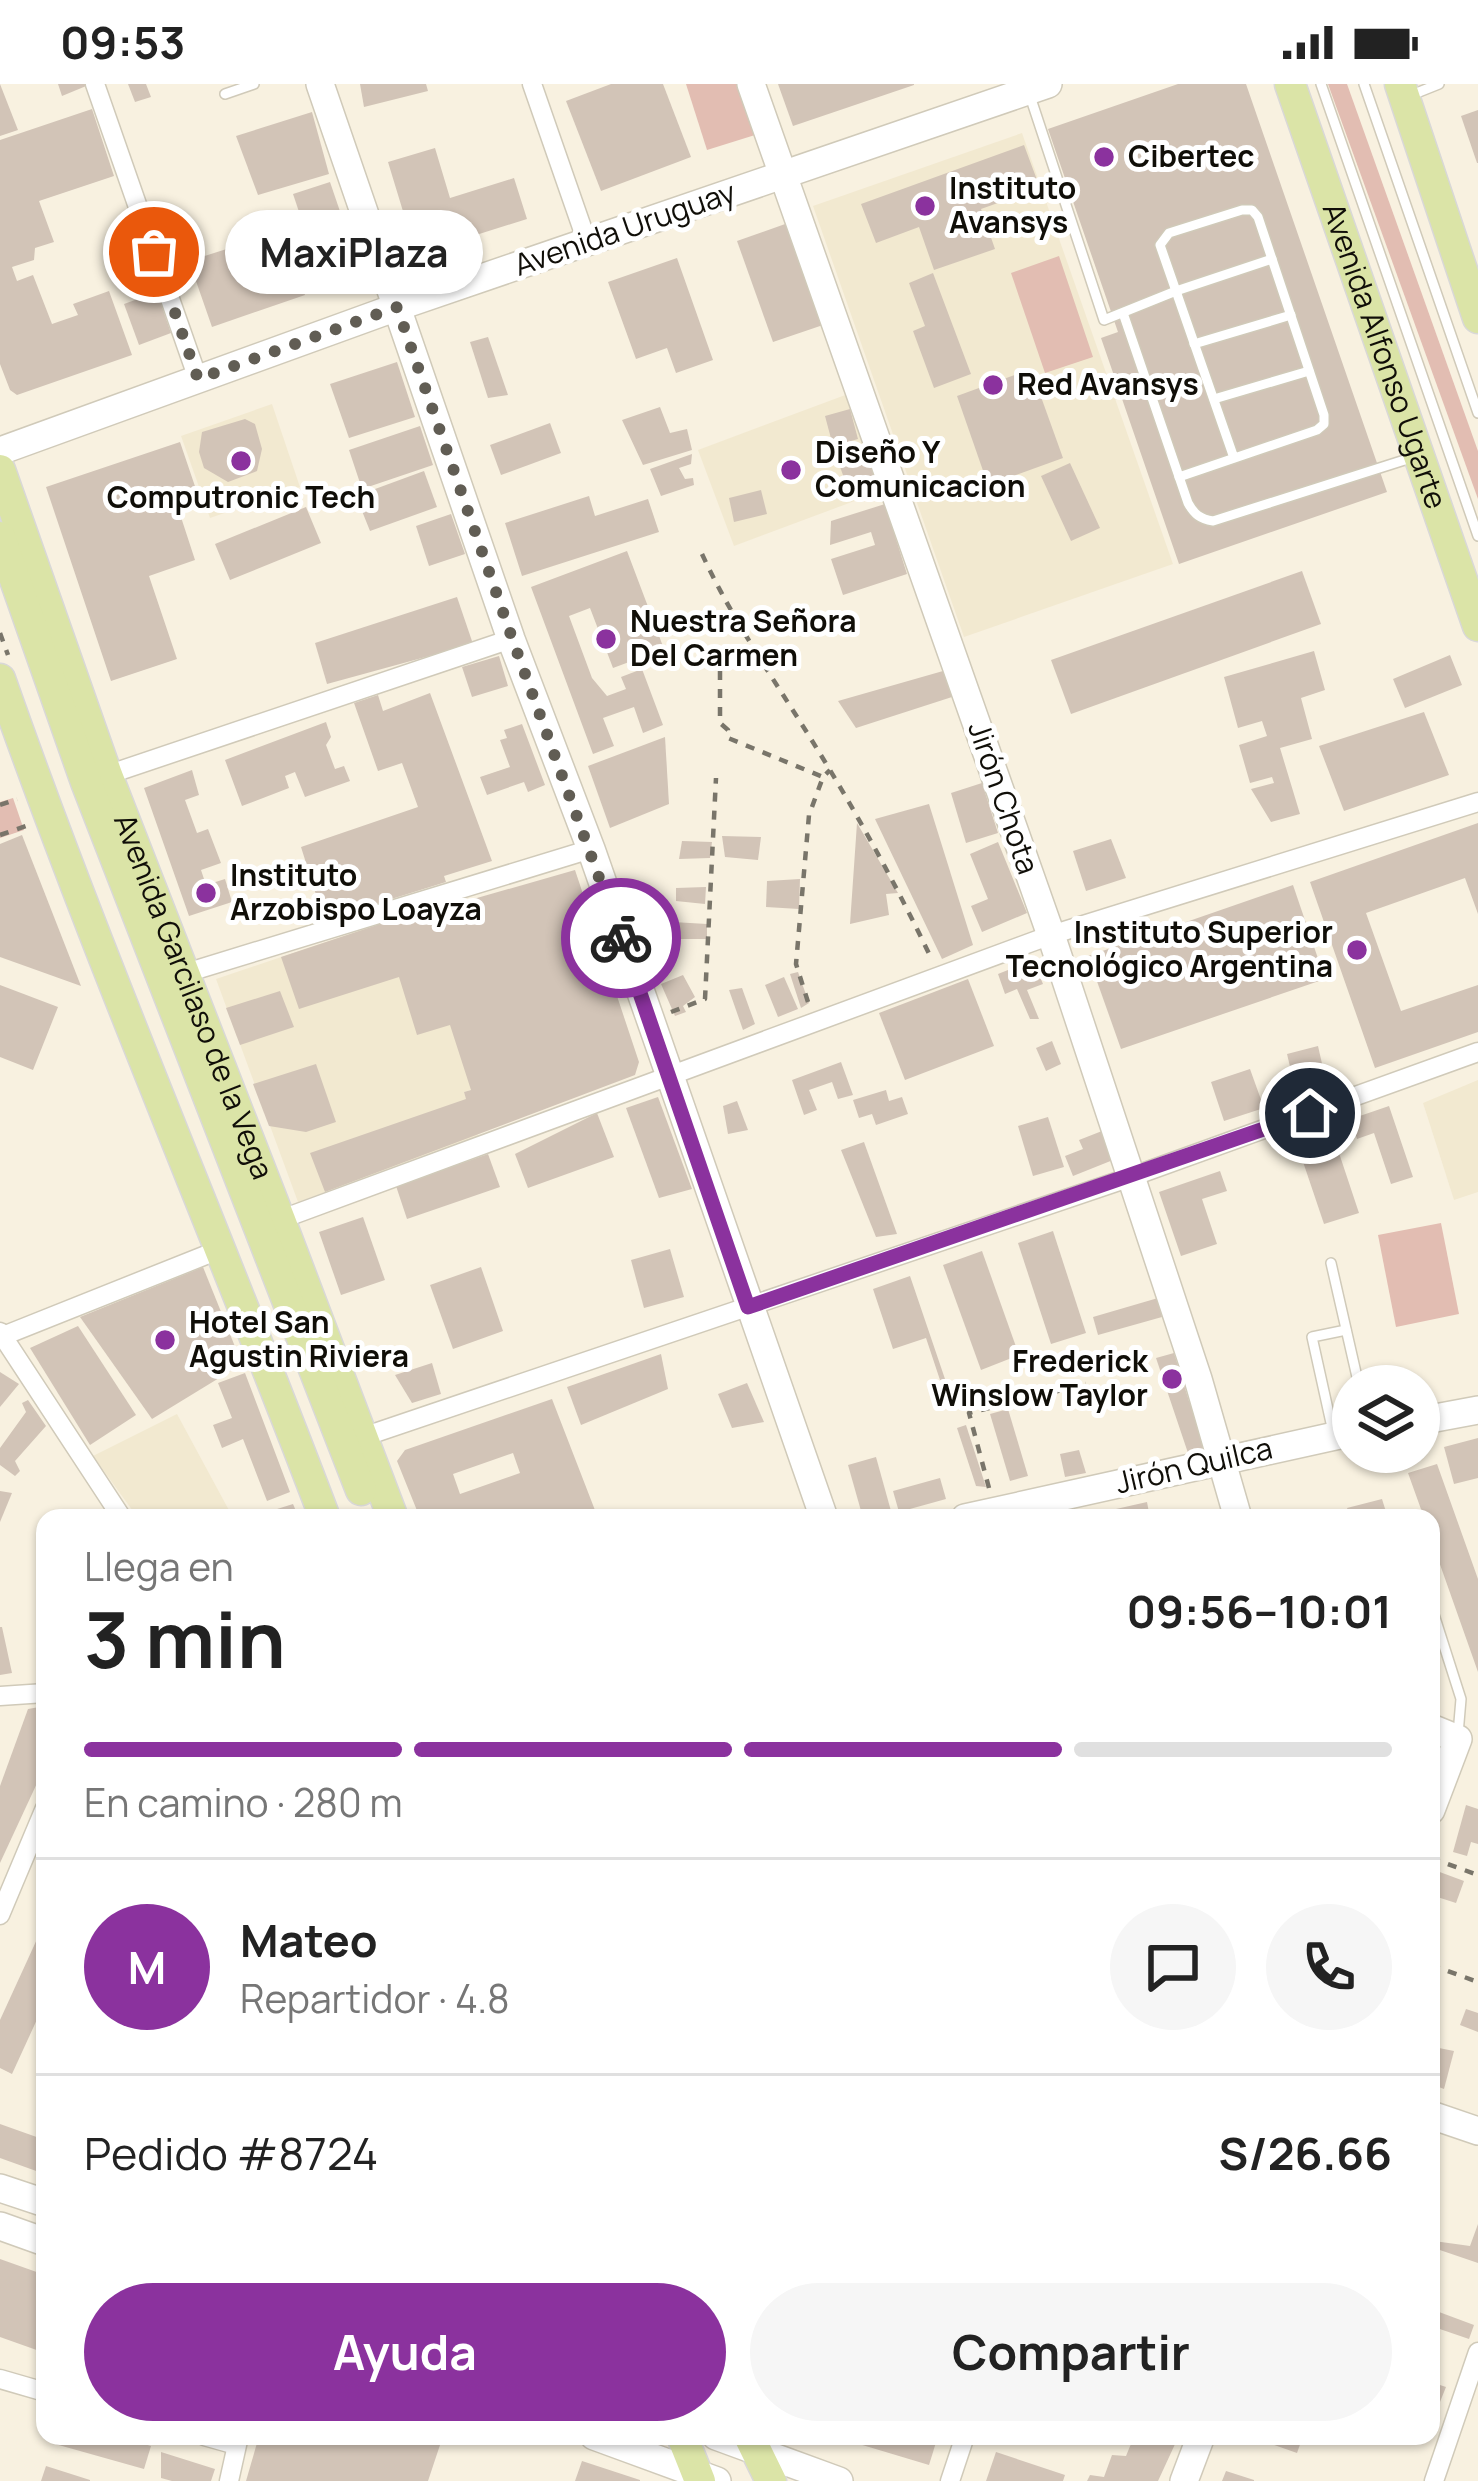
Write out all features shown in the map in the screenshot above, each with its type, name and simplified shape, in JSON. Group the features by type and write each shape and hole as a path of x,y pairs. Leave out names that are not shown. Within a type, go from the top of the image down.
{"main road":[{"name":"Avenida Alfonso Ugarte","path":"1290,84 1478,626"},
{"path":"1402,91 1478,318"},
{"name":"Avenida Garcilaso de la Vega","path":"0,470 96,779"},
{"name":"Avenida Garcilaso de la Vega","path":"0,537 353,1441 388,1509"},
{"path":"0,679 124,1013 322,1509"},
{"name":"Avenida Garcilaso de la Vega","path":"353,1441 369,1509"},
{"path":"687,2445 705,2479"},
{"path":"739,2447 771,2481"}],"street":[{"path":"95,84 198,379"},
{"path":"320,84 821,1509"},
{"path":"532,84 587,242"},
{"name":"Jirón Chota","path":"751,84 1051,935 1236,1509"},
{"name":"Avenida Uruguay","path":"0,451 397,307 1038,87"},
{"path":"96,779 512,638"},
{"path":"269,1224 1051,935 1478,802"},
{"path":"172,977 591,849"},
{"path":"353,1441 1131,1177 1478,1052"},
{"path":"116,1509 1,1334 221,1249"},
{"path":"1440,1416 1478,1410"},
{"name":"Jirón Quilca","path":"1004,1509 1332,1436"},
{"path":"0,1696 36,1694"},
{"path":"1440,1793 1468,1741"},
{"path":"0,1915 36,1829"},
{"path":"1440,2118 1478,2132"},
{"path":"0,2188 36,2200"},
{"path":"0,2226 36,2239"},
{"path":"1434,2481 1478,2352"},
{"path":"0,2379 36,2389"},
{"path":"229,2481 237,2445"},
{"path":"618,2445 705,2479"},
{"path":"950,2481 962,2445"},
{"path":"1184,2481 1198,2445"},
{"path":"739,2447 839,2481"}],"lane":[{"path":"225,94 254,84"},
{"path":"1321,84 1478,536"},
{"path":"1364,84 1478,413"},
{"path":"1402,91 1439,84"},
{"path":"1038,87 1104,320 1272,259"},
{"path":"1179,477 1317,430 1324,424 1252,210 1169,232 1160,245 1234,458"},
{"path":"1123,313 1179,477 1194,513 1203,519 1213,521 1419,455"},
{"path":"1195,344 1291,315"},
{"path":"1214,399 1309,370"},
{"path":"1331,1263 1354,1365"},
{"path":"1332,1400 1312,1337 1346,1330"},
{"path":"1440,1633 1461,1699 1468,1741"}],"path":[{"path":"702,554 718,589 900,894 939,976"},
{"path":"720,652 720,723 728,730 728,738 823,777"},
{"path":"815,1021 796,964 809,815 830,770"},
{"path":"649,1020 705,999 716,778"},
{"path":"994,1509 969,1413 1086,1384"},
{"path":"1440,1861 1478,1875"},
{"path":"1440,1968 1478,1982"}],"shaded area":[{"path":"686,84 739,84 755,135 707,150"},
{"path":"1328,84 1347,84 1478,451 1478,499"},
{"name":"Red Avansys","path":"1022,133 1173,564 964,637 813,206"},
{"path":"1059,256 1093,357 1045,373 1011,273"},
{"name":"Diseño Y Comunicacion","path":"848,394 884,490 734,546 698,450"},
{"name":"Computronic Tech","path":"272,404 300,487 210,518 181,436"},
{"path":"13,798 24,830 0,838 0,802"},
{"path":"435,905 494,1082 464,1092 478,1136 298,1202 216,979"},
{"path":"1478,1080 1478,1192 1454,1200 1423,1103"},
{"path":"1441,1223 1459,1314 1396,1327 1378,1235"},
{"path":"177,1414 228,1509 131,1509 93,1456"}],"building":[{"path":"0,84 18,130 0,136"},
{"path":"58,84 91,84 62,96"},
{"path":"128,84 146,84 151,97 135,102"},
{"path":"360,84 426,84 428,91 364,107"},
{"path":"611,84 663,84 691,157 601,191 566,101"},
{"path":"778,84 914,84 914,85 793,126"},
{"path":"1178,84 1246,84 1387,492 1179,564 1101,338 1118,332 1048,129"},
{"path":"92,109 114,176 39,201 54,242 35,248 34,260 12,267 17,281 33,275 52,324 78,315 73,304 109,291 132,355 17,395 10,390 0,364 0,140"},
{"path":"1478,110 1478,163 1477,163 1461,116"},
{"path":"312,112 329,174 258,195 236,136"},
{"name":"Instituto Avansys","path":"1024,145 1040,188 981,209 995,249 934,270 919,227 876,243 861,204"},
{"path":"435,148 450,198 514,178 527,219 416,254 388,162"},
{"path":"330,182 361,273 324,286 293,194"},
{"path":"788,223 823,325 773,342 737,241"},
{"path":"286,237 305,295 212,327 189,261 236,246 238,253"},
{"path":"677,258 713,360 676,373 667,348 636,359 608,282"},
{"path":"933,273 971,374 934,388 913,331 925,326 909,283"},
{"path":"157,292 171,333 139,345 124,304"},
{"path":"488,337 508,395 488,398 470,342"},
{"path":"397,362 415,417 349,438 330,384"},
{"path":"1031,369 1063,458 988,485 957,396"},
{"path":"660,407 670,433 687,429 692,450 643,465 622,420"},
{"path":"850,409 858,439 833,446 825,416"},
{"path":"245,419 255,424 262,449 257,471 228,482 204,468 199,452 202,432"},
{"path":"550,423 561,453 501,475 490,445"},
{"path":"420,426 433,465 362,489 349,450"},
{"path":"180,442 201,504 179,511 195,560 149,576 177,659 111,681 46,487"},
{"path":"868,451 880,484 850,495 838,461"},
{"path":"692,454 691,464 679,468 685,479 693,478 694,485 661,496 650,469"},
{"path":"1070,463 1100,528 1071,541 1041,476"},
{"path":"424,471 437,507 370,531 356,496"},
{"path":"761,490 767,514 734,522 729,498"},
{"path":"589,496 595,516 648,499 659,532 522,576 505,523"},
{"path":"885,504 907,574 843,595 831,559 875,545 871,532 830,545 831,521"},
{"path":"306,507 321,543 230,580 215,544"},
{"path":"451,514 465,554 429,566 416,526"},
{"path":"627,551 664,649 613,668 590,608 569,616 592,678 607,696 626,689 621,677 642,669 663,725 643,733 634,707 603,718 614,746 593,754 531,587"},
{"path":"1302,571 1321,624 1071,714 1051,660"},
{"path":"457,597 473,644 327,684 315,643"},
{"path":"1314,651 1325,690 1301,698 1312,739 1280,748 1300,814 1271,822 1251,789 1274,783 1272,777 1250,783 1239,745 1267,736 1262,721 1238,728 1224,677"},
{"path":"1450,655 1462,685 1405,708 1393,679"},
{"path":"499,656 508,686 472,697 462,667"},
{"path":"943,671 952,697 856,728 838,701"},
{"path":"430,693 492,861 444,876 446,882 324,920 301,847 418,807 402,763 378,771 354,703 378,695 383,711"},
{"path":"1424,712 1449,775 1344,811 1319,746"},
{"path":"326,722 331,737 326,745 335,769 344,766 350,781 305,797 295,772 285,776 289,788 242,806 225,760"},
{"path":"522,724 545,785 528,792 524,782 487,795 480,777 510,767 500,740 507,738 504,730"},
{"path":"665,737 669,804 610,828 588,766"},
{"path":"192,770 199,795 185,800 197,833 208,829 221,863 201,870 206,885 225,879 232,902 189,916 144,788"},
{"path":"982,783 998,833 966,843 951,793"},
{"path":"929,804 973,945 942,959 875,819"},
{"path":"857,823 898,893 886,894 889,915 850,924"},
{"name":"Instituto Superior Tecnológico Argentina","path":"1478,823 1478,914 1465,878 1366,913 1401,1011 1478,985 1478,1032 1375,1068 1310,882"},
{"path":"22,835 81,986 0,957 0,844"},
{"path":"722,836 761,837 758,860 725,857"},
{"path":"1111,839 1126,878 1086,891 1073,851"},
{"path":"682,841 712,842 710,858 679,859"},
{"path":"998,842 1027,913 982,932 971,906 988,899 970,854"},
{"path":"575,870 639,1062 635,1075 325,1192 310,1153 466,1099 464,1092 471,1090 450,1025 417,1035 399,977 299,1009 281,957 455,899 456,904"},
{"path":"800,879 799,909 766,907 767,881"},
{"path":"1293,885 1325,979 1121,1049 1088,956"},
{"path":"706,887 705,904 676,901 676,888"},
{"path":"673,922 707,924 707,939 672,939"},
{"path":"1033,960 1043,984 1027,990 1039,1019 1030,1019 1017,989 1005,994 998,974"},
{"path":"798,972 809,1003 801,1008 790,974"},
{"path":"683,975 695,997 683,1006 686,1012 675,1016 661,984"},
{"path":"784,977 798,1009 778,1017 765,985"},
{"path":"968,979 994,1046 905,1080 879,1013"},
{"path":"0,985 58,1007 33,1070 0,1057"},
{"path":"742,988 755,1024 743,1030 729,990"},
{"path":"280,991 294,1027 240,1045 226,1008"},
{"path":"1052,1041 1061,1064 1046,1071 1036,1048"},
{"path":"1318,1046 1323,1068 1292,1075 1287,1054"},
{"path":"841,1062 853,1095 838,1099 832,1082 809,1090 817,1110 804,1115 792,1080"},
{"path":"316,1064 336,1122 306,1132 269,1126 253,1084"},
{"path":"1250,1069 1264,1108 1224,1121 1211,1082"},
{"path":"886,1090 889,1101 902,1097 908,1114 876,1125 872,1114 859,1118 853,1100"},
{"path":"658,1097 692,1189 659,1198 626,1108"},
{"path":"737,1101 748,1130 728,1134 723,1106"},
{"path":"1389,1106 1413,1177 1391,1184 1374,1133 1357,1139 1351,1119"},
{"path":"597,1113 614,1157 528,1188 515,1154"},
{"path":"1048,1117 1064,1167 1033,1176 1018,1126"},
{"path":"1102,1131 1113,1160 1073,1176 1065,1156 1083,1149 1079,1140"},
{"path":"1333,1135 1359,1213 1324,1224 1298,1147"},
{"path":"864,1142 897,1234 876,1237 841,1150"},
{"path":"488,1154 500,1187 407,1219 396,1186"},
{"path":"1220,1171 1227,1191 1202,1199 1217,1244 1181,1256 1159,1192"},
{"path":"363,1217 385,1280 341,1295 319,1232"},
{"path":"1053,1231 1086,1333 1051,1344 1018,1243"},
{"path":"670,1249 684,1297 644,1308 631,1260"},
{"path":"982,1251 1019,1355 981,1370 943,1265"},
{"name":"Hotel San Agustin Riviera","path":"203,1267 242,1364 152,1419 80,1317"},
{"path":"481,1267 503,1331 453,1349 430,1285"},
{"path":"910,1276 945,1379 940,1380 926,1338 893,1349 873,1289"},
{"path":"1158,1298 1162,1317 1098,1335 1093,1317"},
{"path":"78,1326 136,1415 90,1445 30,1348"},
{"path":"1174,1353 1189,1401 1195,1398 1205,1448 1188,1453 1156,1358"},
{"path":"661,1354 668,1389 581,1425 567,1387"},
{"path":"432,1363 441,1394 412,1403 395,1375"},
{"path":"0,1372 19,1384 0,1407"},
{"path":"245,1373 290,1492 267,1501 243,1439 222,1448 213,1425 232,1418 218,1383"},
{"path":"747,1383 764,1422 732,1428 718,1394"},
{"path":"552,1399 595,1509 416,1509 397,1461 405,1450","holes":["513,1453 520,1473 460,1494 453,1474"]},
{"path":"28,1400 46,1426 15,1461 20,1471 15,1476 0,1465 0,1448 26,1412 22,1403"},
{"path":"1008,1409 1028,1476 1010,1481 990,1414"},
{"path":"966,1425 986,1487 976,1486 957,1428"},
{"path":"1478,1438 1478,1478 1454,1484 1444,1447"},
{"path":"1079,1450 1086,1473 1065,1477 1060,1454"},
{"path":"876,1457 890,1509 860,1509 848,1465"},
{"path":"1440,1472 1478,1579 1478,1672 1440,1564 1440,1509 1421,1509 1408,1473"},
{"path":"940,1478 946,1499 898,1509 893,1491"},
{"path":"0,1491 12,1493 0,1522"},
{"path":"1382,1499 1385,1509 1347,1509"},
{"path":"1147,1502 1148,1509 1116,1509"},
{"path":"0,1627 12,1673 0,1675"},
{"path":"36,1708 36,1785 0,1863 0,1786 28,1709"},
{"path":"1466,1805 1478,1809 1478,1844 1471,1842 1467,1856 1453,1852"},
{"path":"1440,1872 1464,1881 1456,1903 1440,1898"},
{"path":"36,1941 36,2022 12,2074 0,2068 0,2020"},
{"path":"1466,2009 1478,2013 1478,2032 1460,2025"},
{"path":"1440,2048 1454,2051 1444,2089 1440,2087"},
{"path":"0,2124 36,2137 36,2171 0,2158"},
{"path":"1478,2224 1478,2263 1440,2250 1440,2242 1470,2246"},
{"path":"0,2259 36,2272 36,2350 0,2337"},
{"path":"1440,2312 1474,2325 1469,2339 1440,2329"},
{"path":"59,2445 148,2445 144,2469"},
{"path":"256,2445 440,2445 428,2481 246,2481"},
{"path":"862,2445 935,2445 929,2465"},
{"path":"1131,2445 1175,2445 1158,2481 1087,2481 1090,2475 1104,2477 1112,2455 1126,2456"},
{"path":"1274,2445 1300,2445 1297,2453"},
{"path":"161,2452 215,2469 211,2481 161,2478"},
{"path":"996,2452 1065,2475 1063,2481 986,2481"},
{"path":"582,2461 640,2480 640,2481 575,2481"},
{"path":"46,2466 90,2480 90,2481 41,2481"},
{"path":"1226,2471 1254,2480 1254,2481 1222,2481"}],"way so far":[{"path":"154,252 198,379 397,307 621,938"}],"place":[{"name":"Cibertec","path":"1104,157"},
{"name":"Instituto Avansys","path":"925,206"},
{"name":"MaxiPlaza","path":"154,252"},
{"name":"Red Avansys","path":"993,385"},
{"name":"Computronic Tech","path":"241,461"},
{"name":"Diseño Y Comunicacion","path":"791,470"},
{"name":"Nuestra Señora Del Carmen","path":"606,639"},
{"name":"Instituto Arzobispo Loayza","path":"206,893"},
{"name":"Instituto Superior Tecnológico Argentina","path":"1357,950"},
{"name":"Hotel San Agustin Riviera","path":"165,1340"},
{"name":"Frederick Winslow Taylor","path":"1172,1379"}],"route":[{"path":"621,938 748,1307 1310,1113"}]}
